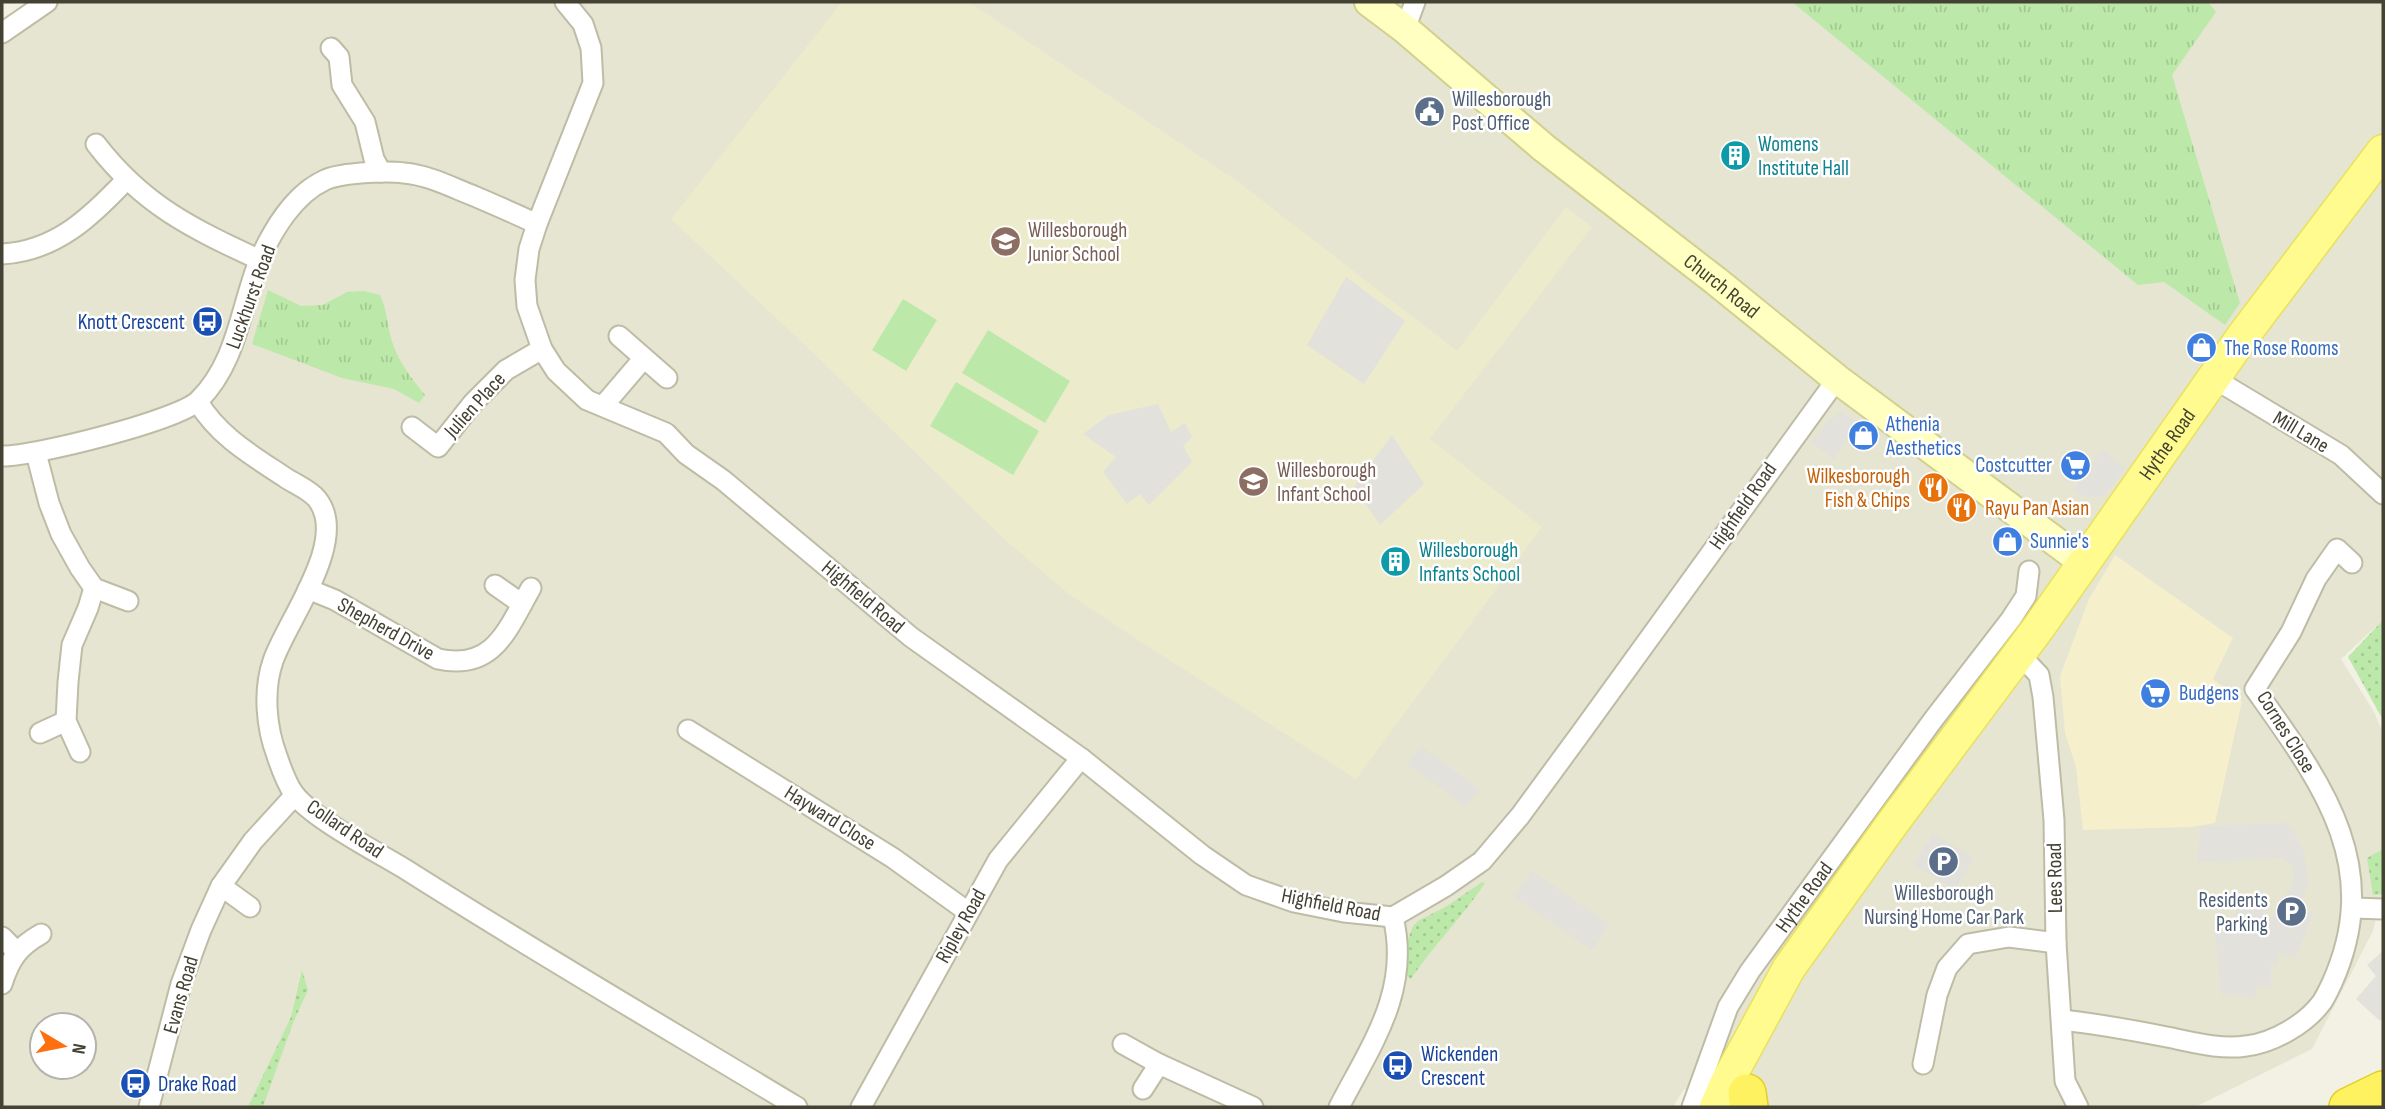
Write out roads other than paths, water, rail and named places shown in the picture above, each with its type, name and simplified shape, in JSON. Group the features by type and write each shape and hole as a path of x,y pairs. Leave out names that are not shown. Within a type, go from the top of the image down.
{"highway":[{"path":"2348,1107 2383,1090"}],"main road":[{"name":"Hythe Road","path":"1739,1104 1758,1024 1789,968 1892,824 1944,730 2019,654 2213,378 2383,151"}],"street":[{"path":"2,33 47,2"},
{"name":"Highfield Road","path":"565,2 583,24 591,48 593,83 537,224 529,248 525,280 527,306 541,349 556,371 587,400 666,433 686,453 723,480 911,637 1081,758 1202,855 1246,884 1294,902 1343,912 1393,917 1482,861 1508,831 1583,730 1837,379"},
{"name":"Church Road","path":"1370,2 1544,148 1837,379 2082,562"},
{"path":"1405,29 1415,2"},
{"path":"331,48 339,57 342,86 366,122 374,159 381,172"},
{"path":"96,144 126,180 146,196 186,224 260,260"},
{"name":"Luckhurst Road","path":"2,456 36,453 170,416 198,402 221,374 229,358 260,260 291,207 325,179 381,172 429,177 537,224"},
{"path":"2,254 29,250 65,235 90,216 126,180"},
{"path":"619,336 667,378"},
{"name":"Julien Place","path":"412,427 438,447 473,403 506,369 541,349"},
{"path":"603,406 644,358"},
{"name":"Mill Lane","path":"2213,378 2341,456 2383,494"},
{"name":"Collard Road","path":"198,402 205,415 237,446 317,499 325,518 327,537 322,557 309,589 283,635 272,664 267,694 269,725 276,754 295,795 320,817 797,1107"},
{"path":"36,453 49,503 61,534 94,588 128,601"},
{"name":"Cornes Close","path":"2062,1020 2218,1047 2249,1046 2275,1038 2301,1022 2322,1001 2341,965 2349,941 2354,908 2350,855 2333,807 2255,689 2291,632 2316,579 2337,549 2352,563"},
{"name":"Hythe Road","path":"1692,1107 1728,1007 1750,971 1944,730 2026,596 2029,571"},
{"name":"Shepherd Drive","path":"309,589 335,600 438,659 469,662 494,648 526,596 495,585"},
{"path":"79,752 66,721 72,645 94,588"},
{"name":"Lees Road","path":"2019,654 2039,675 2043,697 2054,820 2056,943 2065,1082 2078,1107"},
{"path":"40,733 66,721"},
{"name":"Hayward Close","path":"688,730 893,858 968,912"},
{"name":"Ripley Road","path":"860,1107 998,859 1081,758"},
{"name":"Evans Road","path":"149,1107 181,984 221,886 253,841 295,795"},
{"path":"221,886 250,906"},
{"path":"2354,908 2383,909"},
{"path":"1339,1107 1386,1017 1399,949 1393,917"},
{"path":"2,984 22,944 41,934"},
{"path":"2,937 17,952"},
{"path":"1923,1064 1937,995 1947,968 1968,944 2009,937 2056,943"},
{"path":"1728,1007 1758,1024"},
{"path":"1122,1044 1158,1064 1253,1107"},
{"path":"1143,1089 1158,1064"}],"place":[{"name":"Willesborough Post Office","path":"1429,111"},
{"name":"Womens Institute Hall","path":"1735,156"},
{"name":"Willesborough Junior School","path":"1005,242"},
{"name":"Knott Crescent","path":"208,322"},
{"name":"The Rose Rooms","path":"2201,348"},
{"name":"Athenia Aesthetics","path":"1863,436"},
{"name":"Costcutter","path":"2075,465"},
{"name":"Willesborough Infant School","path":"1254,482"},
{"name":"Wilkesborough Fish & Chips","path":"1933,488"},
{"name":"Rayu Pan Asian","path":"1962,508"},
{"name":"Sunnie's","path":"2007,541"},
{"name":"Willesborough Infants School","path":"1396,562"},
{"name":"Budgens","path":"2156,693"},
{"name":"Willesborough Nursing Home Car Park","path":"1944,861"},
{"name":"Residents Parking","path":"2291,912"},
{"name":"Wickenden Crescent","path":"1398,1066"},
{"name":"Drake Road","path":"135,1084"}]}
